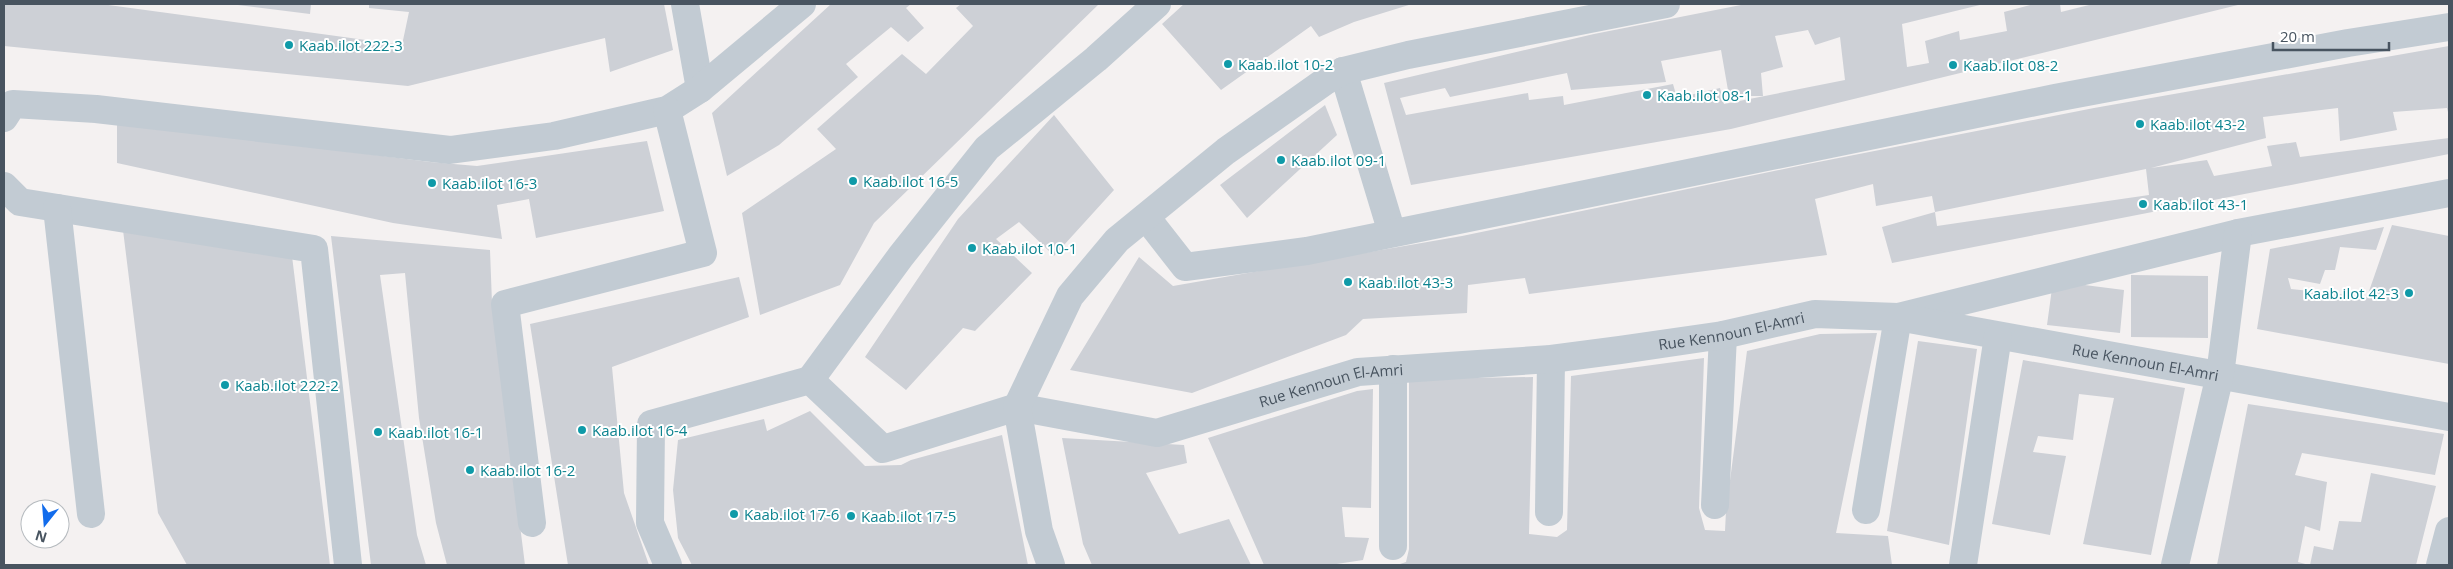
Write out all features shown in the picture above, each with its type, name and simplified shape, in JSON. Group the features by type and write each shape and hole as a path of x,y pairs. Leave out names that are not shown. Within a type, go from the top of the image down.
{"street":[{"path":"685,4 700,89"},
{"path":"4,118 13,104 96,109 450,150 554,136 667,110 700,89 802,4"},
{"path":"668,565 650,524 650,424 810,380 901,256 987,148 1096,59 1157,4"},
{"path":"1580,4 1607,16"},
{"path":"1051,565 1039,531 1017,407 1070,296 1117,240 1226,151 1324,82 1343,71 1408,55 1666,4"},
{"path":"1146,217 1185,266 1307,251 2055,98 2348,43 2449,27"},
{"path":"1343,71 1392,233"},
{"path":"532,523 505,304 703,253 667,110"},
{"path":"4,186 20,202 314,249 348,565"},
{"path":"1866,510 1898,317 2238,233 2449,193"},
{"path":"57,208 91,514"},
{"path":"2175,565 2220,375 2238,233"},
{"name":"Rue Kennoun El-Amri","path":"1017,407 1157,433 1358,372 1551,359 1723,335 1815,314 1898,317 2449,417"},
{"path":"1715,505 1723,335"},
{"path":"1963,565 1998,336"},
{"path":"1549,512 1551,359"},
{"path":"1393,369 1393,546"},
{"path":"810,380 883,449 1017,407"},
{"path":"2440,565 2449,531"}],"building":[{"name":"Kaab.ilot 222-3","path":"4,4 101,4 402,45 409,12 369,8 369,4 664,4 673,50 610,72 605,38 408,86 4,46"},
{"path":"238,4 311,4 310,14"},
{"path":"831,4 911,4 906,8 924,28 908,42 891,27 846,64 858,77 779,145 727,176 712,113"},
{"name":"Kaab.ilot 16-5","path":"961,4 1099,4 874,223 840,285 760,315 742,213 836,149 817,129 902,54 926,74 973,26 956,8"},
{"name":"Kaab.ilot 10-2","path":"1184,4 1412,4 1354,22 1319,37 1311,26 1221,90 1162,24"},
{"name":"Kaab.ilot 08-1","path":"1746,4 1984,4 1902,24 1907,67 1929,63 1925,41 1959,31 1960,40 2007,31 2004,12 2034,4 2060,4 2061,12 2093,4 2238,5 1731,129 1411,185 1384,83 1594,34","holes":["1808,30 1815,45 1840,37 1845,80 1724,104 1720,88 1677,98 1673,84 1564,105 1563,96 1529,100 1528,93 1406,115 1400,98 1445,88 1450,97 1567,73 1571,90 1666,82 1661,61 1721,50 1729,96 1763,96 1761,73 1783,67 1775,36"]},
{"path":"2449,46 2449,116 2447,108 2393,112 2397,130 2340,141 2338,108 2263,117 2266,138 2151,168 2207,160 2214,176 2272,166 2267,146 2296,142 2300,157 2449,138 2449,154 1892,263 1882,227 1935,212 1932,196 1876,206 1873,184 1815,199 1827,255 1529,294 1525,278 1468,285 1467,313 1363,319 1346,335 1192,393 1070,370 1139,257 1173,286 1462,236 1808,164 2094,108","holes":["2146,169 2149,195 1937,226 1935,212"]},
{"name":"Kaab.ilot 09-1","path":"1325,105 1337,135 1247,218 1220,185"},
{"name":"Kaab.ilot 10-1","path":"1054,115 1114,190 1054,256 1019,222 996,239 1032,273 975,331 963,328 906,390 865,357 958,219"},
{"name":"Kaab.ilot 16-3","path":"117,122 430,162 477,166 647,141 664,211 536,238 529,199 497,205 502,239 393,223 117,163"},
{"name":"Kaab.ilot 42-3","path":"2392,225 2449,236 2449,364 2257,329 2270,249 2384,227 2376,250 2340,247 2335,270 2325,270 2320,284 2288,278 2291,289 2367,297"},
{"name":"Kaab.ilot 222-2","path":"123,230 292,256 330,565 187,565 158,513"},
{"path":"331,236 490,250 492,303 525,565 447,565 436,523 419,418 405,273 380,275 417,535 426,565 371,565"},
{"path":"2131,275 2208,276 2208,338 2131,337"},
{"name":"Kaab.ilot 16-4","path":"739,277 749,317 612,367 624,493 649,565 568,565 530,324"},
{"path":"2053,281 2124,290 2120,333 2047,325"},
{"path":"1877,333 1836,533 1888,536 1892,565 1397,565 1406,562 1409,549 1409,379 1533,377 1529,534 1557,537 1567,530 1571,376 1704,358 1699,508 1705,530 1725,531 1747,351 1820,334"},
{"path":"1918,341 1977,349 1949,545 1887,531"},
{"path":"2023,360 2185,388 2151,555 2083,544 2114,398 2079,394 2073,440 2038,436 2033,452 2066,456 2050,535 1992,524"},
{"path":"1373,389 1371,508 1342,507 1345,537 1369,538 1363,560 1330,565 1264,565 1208,438 1357,391"},
{"path":"2248,404 2444,434 2435,475 2302,453 2295,475 2327,482 2320,531 2305,526 2298,562 2309,565 2217,565"},
{"path":"810,411 865,466 901,465 911,460 1002,435 1028,565 692,565 678,538 673,490 678,440 764,419 767,431"},
{"path":"1062,438 1184,445 1187,463 1146,473 1179,534 1229,519 1251,565 1092,565 1083,544"},
{"path":"2371,473 2436,486 2416,565 2310,565 2314,546 2333,550 2339,521 2361,522"}],"place":[{"name":"Kaab.ilot 222-3","path":"289,45"},
{"name":"Kaab.ilot 10-2","path":"1228,64"},
{"name":"Kaab.ilot 08-2","path":"1953,65"},
{"name":"Kaab.ilot 08-1","path":"1647,95"},
{"name":"Kaab.ilot 43-2","path":"2140,124"},
{"name":"Kaab.ilot 09-1","path":"1281,160"},
{"name":"Kaab.ilot 16-5","path":"853,181"},
{"name":"Kaab.ilot 16-3","path":"432,183"},
{"name":"Kaab.ilot 43-1","path":"2143,204"},
{"name":"Kaab.ilot 10-1","path":"972,248"},
{"name":"Kaab.ilot 43-3","path":"1348,282"},
{"name":"Kaab.ilot 42-3","path":"2409,293"},
{"name":"Kaab.ilot 222-2","path":"225,385"},
{"name":"Kaab.ilot 16-4","path":"582,430"},
{"name":"Kaab.ilot 16-1","path":"378,432"},
{"name":"Kaab.ilot 16-2","path":"470,470"},
{"name":"Kaab.ilot 17-6","path":"734,514"},
{"name":"Kaab.ilot 17-5","path":"851,516"}]}
